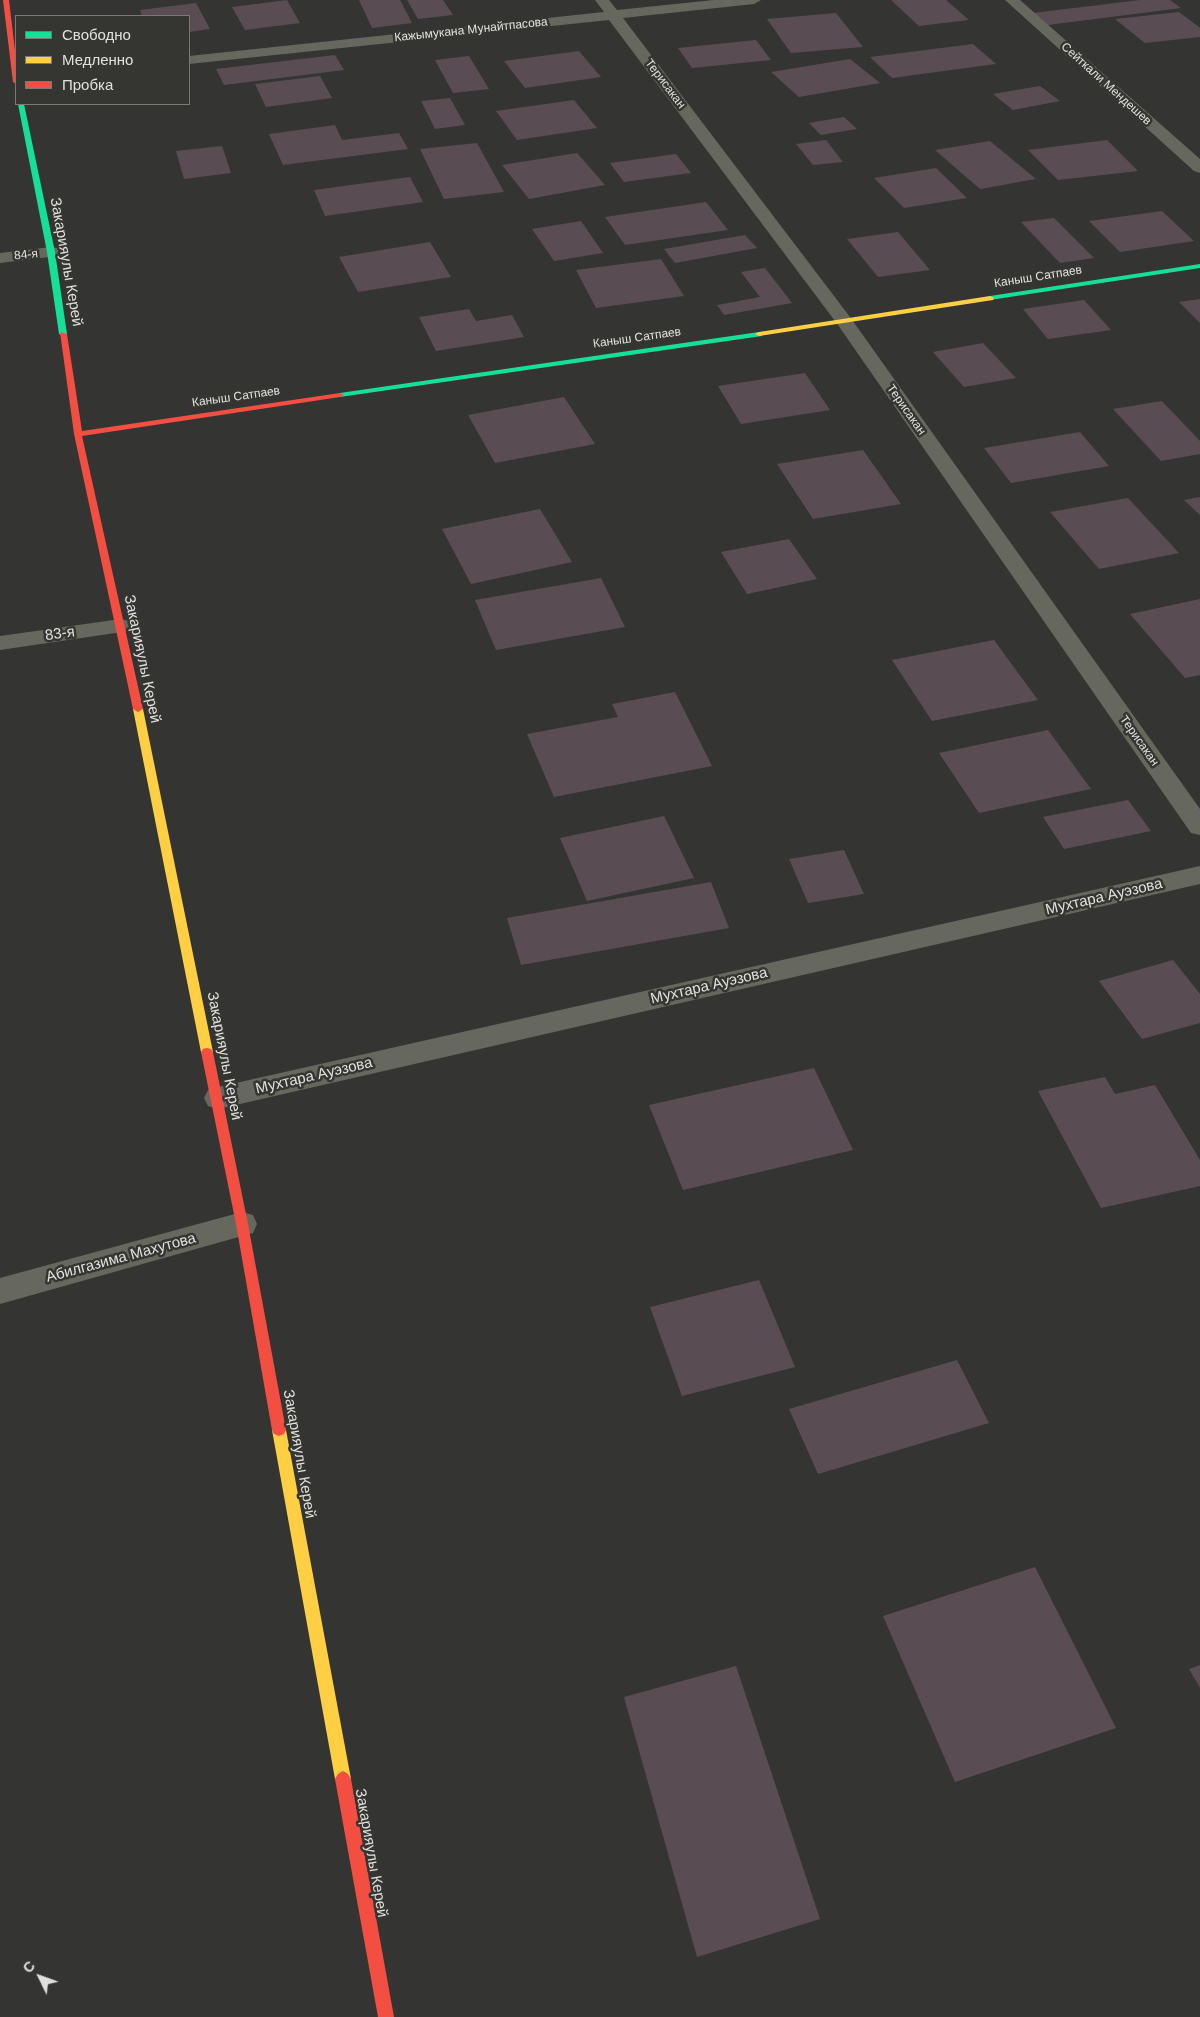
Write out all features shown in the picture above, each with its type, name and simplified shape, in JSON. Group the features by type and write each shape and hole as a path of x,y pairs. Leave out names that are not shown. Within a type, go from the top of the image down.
{"main road":[{"path":"6,0 15,72"},
{"name":"Закарияулы Керей","path":"21,105 51,252 78,434 218,1098 386,2017"},
{"name":"Каныш Сатпаев","path":"78,434 844,321 1200,266"}],"street":[{"name":"Кажымукана Мунайтпасова","path":"190,60 608,7 754,0"},
{"name":"Сейткали Мендешев","path":"1012,0 1200,168"},
{"name":"Терисакан","path":"608,7 844,321 1200,827"},
{"name":"84-я","path":"0,258 51,252"},
{"name":"83-я","path":"0,643 120,626"},
{"name":"Мухтара Ауэзова","path":"218,1098 1200,875"},
{"name":"Абилгазима Махутова","path":"0,1291 242,1224"}],"building":[{"path":"287,0 300,23 245,30 232,7"},
{"path":"359,0 400,0 412,23 372,28"},
{"path":"407,0 443,0 453,15 418,19"},
{"path":"891,0 946,0 969,20 919,26"},
{"path":"1140,0 1170,0 1181,8 1048,25 1033,13"},
{"path":"196,3 210,29 190,32 190,15 142,15 140,10"},
{"path":"1179,12 1200,28 1200,37 1145,43 1115,19"},
{"path":"836,13 863,47 791,53 767,19"},
{"path":"756,40 771,60 692,68 678,48"},
{"path":"973,44 996,64 892,78 870,57"},
{"path":"579,51 601,77 525,88 504,61"},
{"path":"335,55 344,70 224,85 216,69"},
{"path":"469,56 489,89 453,93 435,60"},
{"path":"850,59 880,83 799,97 771,72"},
{"path":"320,76 332,98 266,107 255,84"},
{"path":"1040,86 1060,101 1013,110 993,94"},
{"path":"450,98 465,125 435,129 421,101"},
{"path":"574,100 597,128 517,140 496,111"},
{"path":"844,117 857,129 821,135 809,123"},
{"path":"335,125 342,140 399,133 408,149 283,165 269,134"},
{"path":"826,140 843,162 813,165 796,144"},
{"path":"1107,140 1138,171 1058,180 1028,150"},
{"path":"990,141 1036,179 980,189 935,150"},
{"path":"477,143 504,192 444,199 420,149"},
{"path":"222,146 231,173 184,179 176,151"},
{"path":"577,153 605,185 529,199 502,165"},
{"path":"676,154 691,173 624,182 610,163"},
{"path":"936,168 967,198 904,208 874,178"},
{"path":"410,177 423,202 325,216 314,190"},
{"path":"706,202 728,230 625,245 605,217"},
{"path":"1162,211 1194,241 1120,252 1089,221"},
{"path":"1054,218 1094,258 1060,263 1021,222"},
{"path":"581,221 603,253 554,261 532,229"},
{"path":"898,232 930,270 878,277 847,239"},
{"path":"745,235 757,248 675,263 664,249"},
{"path":"430,242 451,277 358,292 339,257"},
{"path":"661,259 684,296 596,308 576,270"},
{"path":"765,268 792,303 724,315 717,305 760,297 741,272"},
{"path":"1200,299 1200,323 1179,302"},
{"path":"1084,300 1111,330 1048,339 1023,309"},
{"path":"469,309 476,321 512,315 524,337 436,351 419,317"},
{"path":"983,343 1016,378 964,387 933,352"},
{"path":"805,373 830,410 741,424 718,386"},
{"path":"564,397 595,444 495,463 468,415"},
{"path":"1162,401 1200,441 1200,454 1161,461 1113,409"},
{"path":"1080,432 1109,466 1011,483 984,448"},
{"path":"863,450 901,504 813,519 777,464"},
{"path":"1200,497 1200,515 1184,500"},
{"path":"1128,498 1179,553 1099,569 1050,512"},
{"path":"540,509 572,562 471,584 442,529"},
{"path":"789,539 817,579 747,594 721,552"},
{"path":"601,578 625,627 496,650 475,600"},
{"path":"1200,599 1200,675 1185,678 1130,614"},
{"path":"994,640 1038,700 932,721 892,660"},
{"path":"675,692 712,766 554,797 527,734 618,717 612,704"},
{"path":"1048,730 1091,789 979,813 939,753"},
{"path":"1128,800 1151,831 1064,849 1043,817"},
{"path":"664,816 694,878 587,901 560,838"},
{"path":"844,850 864,894 808,903 789,859"},
{"path":"711,882 729,928 521,965 507,918"},
{"path":"1173,960 1200,994 1200,1023 1142,1039 1099,981"},
{"path":"814,1068 853,1150 683,1190 649,1105"},
{"path":"1105,1077 1115,1094 1155,1085 1200,1160 1200,1186 1101,1208 1038,1091"},
{"path":"759,1280 795,1367 682,1396 650,1307"},
{"path":"957,1360 989,1423 818,1474 789,1409"},
{"path":"1035,1567 1116,1728 955,1782 883,1616"},
{"path":"1200,1665 1200,1688 1189,1669"},
{"path":"736,1666 820,1919 697,1957 624,1697"}],"traffic: fast":[{"path":"21,105 51,252 63,334"},
{"path":"990,298 1200,266"},
{"path":"340,395 759,334"}],"traffic: slow":[{"path":"759,334 990,298"},
{"path":"138,709 207,1052"},
{"path":"279,1430 343,1779"}],"traffic: jam":[{"path":"6,0 15,74"},
{"path":"63,334 78,434 138,709"},
{"path":"78,434 340,395"},
{"path":"207,1052 242,1224 279,1430"},
{"path":"343,1779 386,2017"}]}
